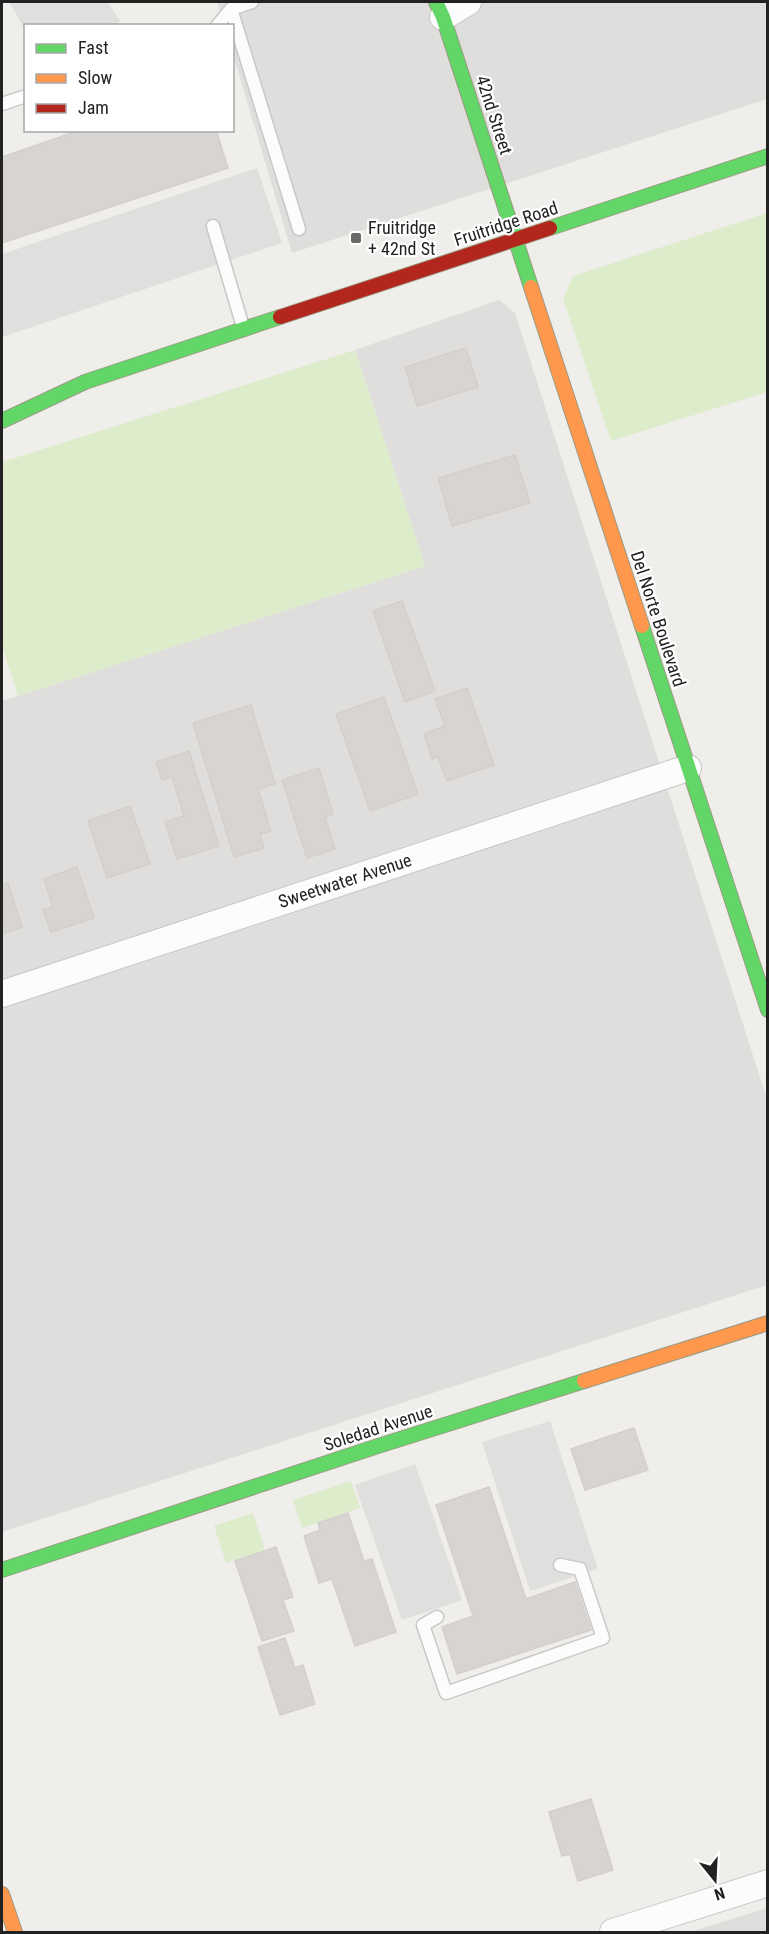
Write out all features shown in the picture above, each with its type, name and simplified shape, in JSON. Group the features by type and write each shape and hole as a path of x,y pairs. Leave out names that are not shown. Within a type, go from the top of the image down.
{"street":[{"path":"440,9 468,2"},
{"name":"42nd Street","path":"440,9 515,240"},
{"name":"Fruitridge Road","path":"2,421 86,382 768,156"},
{"name":"Del Norte Boulevard","path":"515,240 768,1010"},
{"name":"Fruitridge Road","path":"33,392 86,382"},
{"name":"Sweetwater Avenue","path":"2,994 688,768"},
{"name":"Soledad Avenue","path":"2,1570 378,1446 768,1323"},
{"path":"613,1932 768,1883"},
{"path":"2,1894 15,1932"}],"lane":[{"path":"220,24 231,9 252,2"},
{"path":"231,9 299,229"},
{"path":"2,104 24,97"},
{"path":"213,226 244,328"},
{"path":"437,1617 423,1625 446,1693 603,1638 580,1569 560,1564"}],"shaded area":[{"path":"9,2 108,2 120,21 116,24 24,24 24,28"},
{"path":"217,2 767,2 767,99 292,253 234,57 234,24 224,24"},
{"path":"257,168 282,243 2,337 2,254"},
{"path":"499,300 515,313 767,1099 767,1285 2,1532 2,701 425,566 355,350"},
{"path":"550,1421 598,1569 530,1591 482,1442"},
{"path":"415,1464 462,1600 402,1620 355,1485"},
{"path":"767,1908 767,1932 690,1932"}],"green space":[{"path":"767,213 767,392 611,441 563,299 573,276"},
{"path":"355,350 425,566 18,696 2,646 2,462"},
{"path":"351,1481 360,1508 302,1528 293,1500"},
{"path":"253,1513 265,1550 226,1563 214,1526"}],"building":[{"path":"74,132 217,132 228,168 2,243 2,157"},
{"path":"466,348 478,387 417,406 405,367"},
{"path":"515,455 530,503 452,526 438,478"},
{"path":"402,601 435,691 405,702 373,611"},
{"path":"467,688 494,765 447,781 438,757 432,759 424,734 445,726 435,699"},
{"path":"384,697 418,794 370,811 336,714"},
{"path":"251,705 275,784 258,789 271,831 260,834 264,848 234,857 193,723"},
{"path":"189,751 219,846 177,859 165,822 184,816 172,777 162,780 156,762"},
{"path":"319,768 333,814 325,817 335,849 307,858 282,780"},
{"path":"130,806 150,864 107,878 88,821"},
{"path":"77,867 94,918 51,932 43,910 53,907 44,879"},
{"path":"8,883 22,927 2,934 2,885"},
{"path":"634,1428 648,1470 585,1490 571,1449"},
{"path":"489,1487 526,1599 575,1582 591,1630 457,1674 442,1627 473,1616 436,1505"},
{"path":"348,1513 364,1561 372,1559 396,1632 355,1646 332,1579 319,1583 304,1536 320,1530 318,1523"},
{"path":"276,1547 293,1597 283,1600 294,1631 262,1641 235,1561"},
{"path":"285,1638 295,1668 303,1665 315,1704 280,1715 258,1647"},
{"path":"591,1799 613,1870 578,1881 570,1854 562,1856 549,1812"}],"traffic: fast":[{"path":"436,2 443,17 531,287"},
{"path":"550,228 768,156"},
{"path":"2,421 85,382 280,317"},
{"path":"642,626 768,1010"},
{"path":"2,1570 378,1446 584,1381"}],"traffic: slow":[{"path":"531,287 642,626"},
{"path":"584,1381 768,1323"},
{"path":"2,1894 15,1932"}],"traffic: jam":[{"path":"280,317 550,228"}],"place":[{"name":"Fruitridge + 42nd St","path":"356,238"}]}
